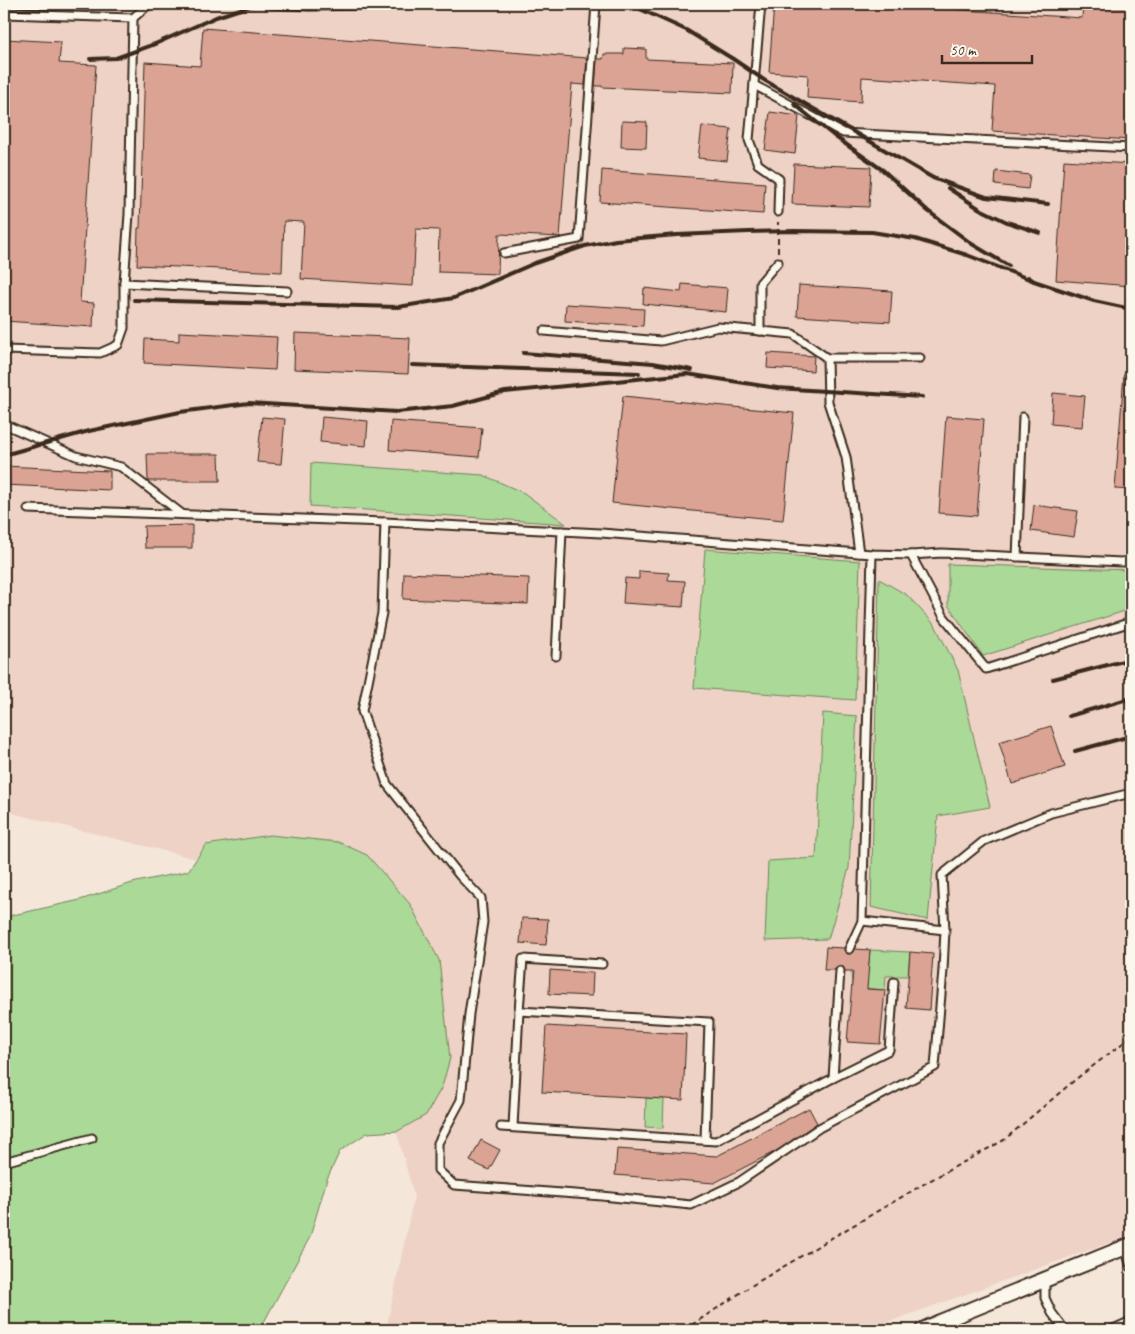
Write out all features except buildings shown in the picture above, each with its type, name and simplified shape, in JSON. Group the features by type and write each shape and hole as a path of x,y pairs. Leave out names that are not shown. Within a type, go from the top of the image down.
{"street":[{"path":"924,1330 940,1326 1128,1246"}],"lane":[{"path":"4,14 133,18 149,4"},
{"path":"272,4 418,4"},
{"path":"504,254 579,239 596,4"},
{"path":"761,4 749,140 758,164 779,179 778,212"},
{"path":"4,350 100,353 118,345 124,328 133,18"},
{"path":"754,85 844,133 1131,148"},
{"path":"760,330 760,283 778,262"},
{"path":"124,283 287,291"},
{"path":"544,331 661,341 718,327 760,330 793,334 827,358 920,358"},
{"path":"827,358 828,402 846,457 859,553"},
{"path":"1016,557 1024,417"},
{"path":"4,424 76,456 121,466 182,514"},
{"path":"28,509 385,522 562,531 872,554 910,555 942,553 1122,562 1131,560"},
{"path":"385,522 382,613 362,711 387,784 460,876 480,898 483,922 469,1014 461,1100 438,1143 438,1170 454,1185 691,1205 739,1182 819,1128 935,1067 945,930 942,875 984,841 1051,813 1131,793"},
{"path":"556,656 562,531"},
{"path":"849,949 862,921 872,554"},
{"path":"910,555 944,617 986,669 1131,622"},
{"path":"862,921 945,930"},
{"path":"513,1127 523,959 602,964"},
{"path":"833,1078 840,971"},
{"path":"501,1126 716,1141 889,1050 894,982"},
{"path":"519,1011 709,1022 705,1140"},
{"path":"4,1162 92,1138"},
{"path":"1128,1246 1131,1267"},
{"path":"1045,1280 1045,1298 1052,1313 1065,1330"},
{"path":"1111,1330 1131,1321"}],"path":[{"path":"778,212 778,262"},
{"path":"684,1330 785,1266 929,1181 1004,1140 1076,1078 1131,1037"}],"shaded area":[{"path":"4,4 1131,4 1131,1235 880,1325 872,1330 386,1330 414,1196 354,974 221,865 4,811"}],"green space":[{"path":"311,463 483,475 524,493 566,524 310,506"},
{"path":"705,549 860,561 855,700 694,688"},
{"path":"948,564 1131,570 1131,609 983,656 948,605"},
{"path":"879,579 907,595 935,625 958,670 990,807 938,816 928,920 871,907"},
{"path":"823,713 857,716 849,868 828,939 765,941 768,861 816,858"},
{"path":"270,835 338,842 367,855 410,904 439,960 450,1058 442,1087 426,1115 398,1131 367,1133 340,1151 327,1179 310,1237 264,1322 256,1330 4,1330 4,917 80,900 132,883 188,871 206,845"},
{"path":"870,950 910,952 908,976 886,976 885,990 852,987 851,971 868,972"},
{"path":"646,1098 664,1099 663,1128 645,1127"}],"railway":[{"path":"4,6 77,8 121,4"},
{"path":"90,59 116,58 155,44 216,17 256,4"},
{"path":"629,4 686,30 764,80 933,178 986,197 1048,204"},
{"path":"794,104 834,136 884,171 928,211 972,244 1009,266"},
{"path":"948,188 980,209 1007,222 1040,233"},
{"path":"134,300 398,307 454,298 535,263 585,246 616,240 677,235 794,231 872,232 915,239 967,255 1034,281"},
{"path":"1028,277 1034,281 1094,301 1131,309"},
{"path":"523,353 653,363 692,370"},
{"path":"412,365 639,373"},
{"path":"4,455 89,431 180,412 249,403 397,412 453,406 505,392 687,374 777,388 922,397"},
{"path":"1053,679 1131,659"},
{"path":"1069,716 1131,698"},
{"path":"1075,751 1131,736"}]}
